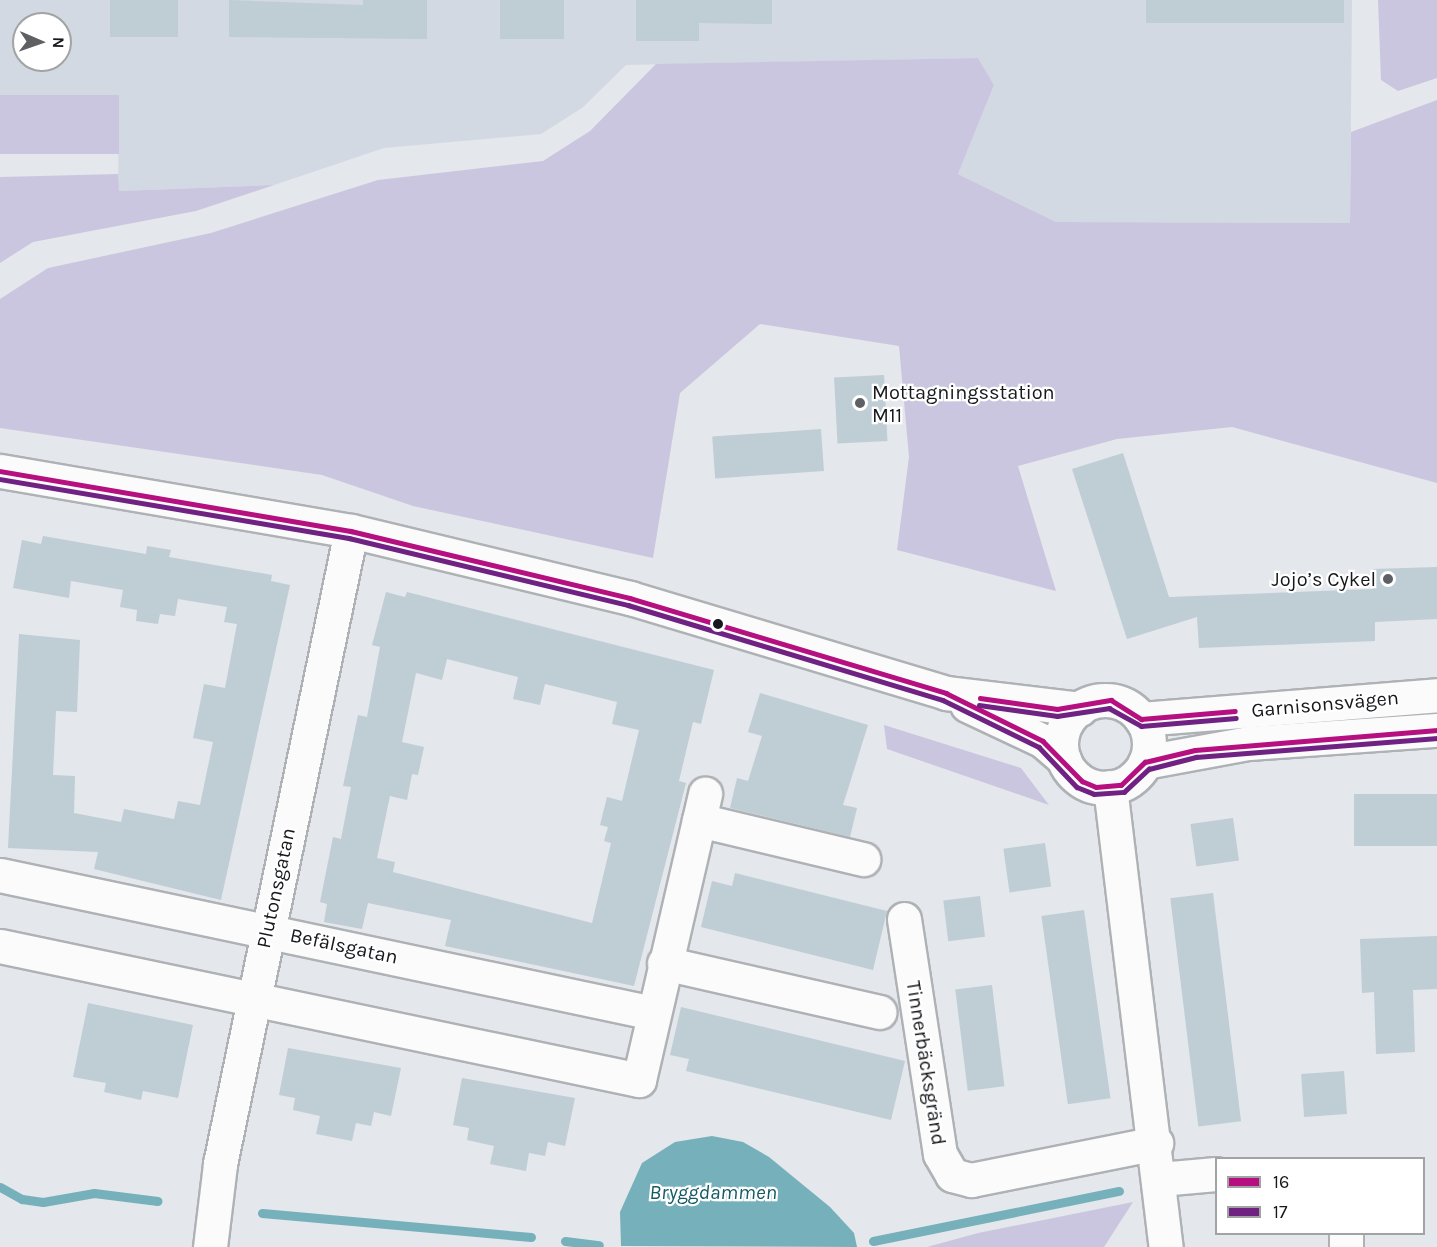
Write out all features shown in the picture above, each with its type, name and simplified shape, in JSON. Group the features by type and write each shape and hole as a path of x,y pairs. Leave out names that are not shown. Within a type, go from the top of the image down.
{"street":[{"path":"0,471 351,531 630,598 946,693 1043,741 1064,759 1082,781 1110,787 1131,779 1145,762 1149,740 1141,718 1111,700 1080,709 946,693"},
{"name":"Plutonsgatan","path":"210,1247 218,1170 351,531"},
{"name":"Garnisonsvägen","path":"1141,718 1437,695"},
{"path":"1064,759 1062,737 1080,709"},
{"name":"Garnisonsvägen","path":"1145,762 1249,743 1437,730"},
{"path":"1110,787 1156,1143 1166,1247"},
{"path":"0,946 639,1080 664,963 702,806 863,859"},
{"name":"Befälsgatan","path":"0,875 653,1013"},
{"name":"Tinnerbäcksgränd","path":"904,919 940,1154 952,1175 972,1180 1156,1143"},
{"path":"664,963 879,1012"},
{"path":"1160,1179 1215,1174"}],"shaded area":[{"path":"0,0 1352,0 1350,223 1056,222 958,174 994,85 978,58 626,65 582,108 541,134 384,148 274,185 118,191 119,95 0,96"},
{"path":"1378,0 1437,0 1437,78 1398,91 1381,80"},
{"path":"978,58 994,85 958,174 1056,222 1350,223 1351,132 1437,100 1437,483 1232,427 1117,439 1018,466 1056,591 897,550 909,457 899,346 760,324 680,393 653,558 413,506 322,475 0,428 0,299 48,268 211,233 378,180 543,161 590,131 656,64"},
{"path":"0,95 119,95 119,154 0,154"},
{"path":"118,174 119,191 274,185 196,211 33,242 0,263 0,177"},
{"path":"884,725 1021,768 1049,805 887,749"},
{"path":"1133,1202 1104,1247 927,1247 978,1233"}],"water":[{"name":"Bryggdammen","path":"712,1136 743,1142 769,1157 830,1207 854,1233 857,1247 621,1246 620,1212 642,1163 675,1142"}],"building":[{"path":"110,0 178,0 178,37 110,37"},
{"path":"229,0 363,5 363,0 427,0 427,39 229,37"},
{"path":"500,0 564,0 564,39 500,39"},
{"path":"636,0 772,0 772,24 699,23 699,41 636,41"},
{"path":"1146,0 1344,0 1344,23 1146,23"},
{"path":"884,375 887,441 838,444 834,378"},
{"path":"821,429 824,471 715,479 712,437"},
{"path":"1123,453 1169,597 1373,589 1373,569 1437,567 1437,619 1375,622 1375,641 1199,648 1197,617 1127,639 1072,469"},
{"path":"43,536 146,554 147,546 171,550 169,557 272,575 271,581 290,585 221,900 94,869 98,852 8,848 19,634 80,640 77,712 56,711 53,775 75,776 74,813 121,822 124,809 174,819 178,801 200,805 213,742 193,738 204,684 225,688 237,624 224,622 227,607 178,599 175,616 160,614 158,624 136,621 137,610 120,607 123,590 71,581 69,598 13,588 22,540 41,544"},
{"path":"386,592 405,597 407,592 714,670 701,724 693,722 679,781 686,783 634,986 445,946 451,920 368,903 362,929 324,922 327,904 320,902 333,837 341,839 351,787 343,786 358,715 367,717 380,647 372,645","holes":["447,659 518,677 513,699 540,705 545,684 617,702 612,724 639,730 622,801 607,797 600,825 608,827 604,841 611,843 592,923 393,872 395,862 377,858 390,796 407,800 412,774 418,775 424,747 402,742 416,673 442,680"]},
{"path":"760,693 868,725 843,805 857,808 850,837 730,808 737,778 748,781 762,736 748,732"},
{"path":"1354,794 1437,794 1437,846 1354,846"},
{"path":"1233,818 1239,861 1196,867 1190,824"},
{"path":"1045,843 1051,887 1010,892 1003,849"},
{"path":"735,873 887,911 873,970 701,927 712,881 732,886"},
{"path":"1213,893 1241,1121 1198,1127 1170,898"},
{"path":"980,896 985,937 948,941 943,901"},
{"path":"1084,910 1110,1098 1068,1104 1041,916"},
{"path":"1437,936 1437,989 1413,990 1415,1052 1376,1054 1374,992 1362,993 1360,939"},
{"path":"992,985 1004,1086 968,1091 955,990"},
{"path":"88,1003 193,1025 178,1098 143,1091 141,1100 104,1092 106,1083 73,1077"},
{"path":"681,1007 905,1061 891,1120 686,1071 689,1059 670,1055"},
{"path":"288,1048 401,1068 391,1116 374,1112 371,1126 356,1123 352,1141 316,1134 320,1116 293,1110 295,1098 279,1095"},
{"path":"1344,1071 1347,1114 1304,1117 1301,1074"},
{"path":"462,1078 575,1098 565,1146 548,1142 545,1156 529,1153 526,1171 490,1164 494,1146 467,1140 469,1128 453,1125"}],"waterway":[{"path":"0,1187 22,1199 43,1202 94,1193 158,1201"},
{"path":"873,1241 1119,1191"},
{"path":"262,1213 531,1237"},
{"path":"565,1241 599,1245"}],"transit line":[{"name":"16","path":"0,471 351,531 630,598 946,693 1043,741 1082,781 1096,787 1121,785 1145,762 1195,750 1437,730"},
{"name":"17","path":"0,479 349,538 628,605 943,700 1039,747 1077,787 1094,794 1124,792 1149,769 1196,757 1437,738"},
{"name":"16","path":"980,698 1057,709 1111,700 1141,719 1235,711"},
{"name":"17","path":"979,705 1057,716 1109,708 1141,726 1236,718"}],"place":[{"name":"Mottagningsstation M11","path":"860,403"},
{"name":"Jojo’s Cykel","path":"1388,579"}]}
